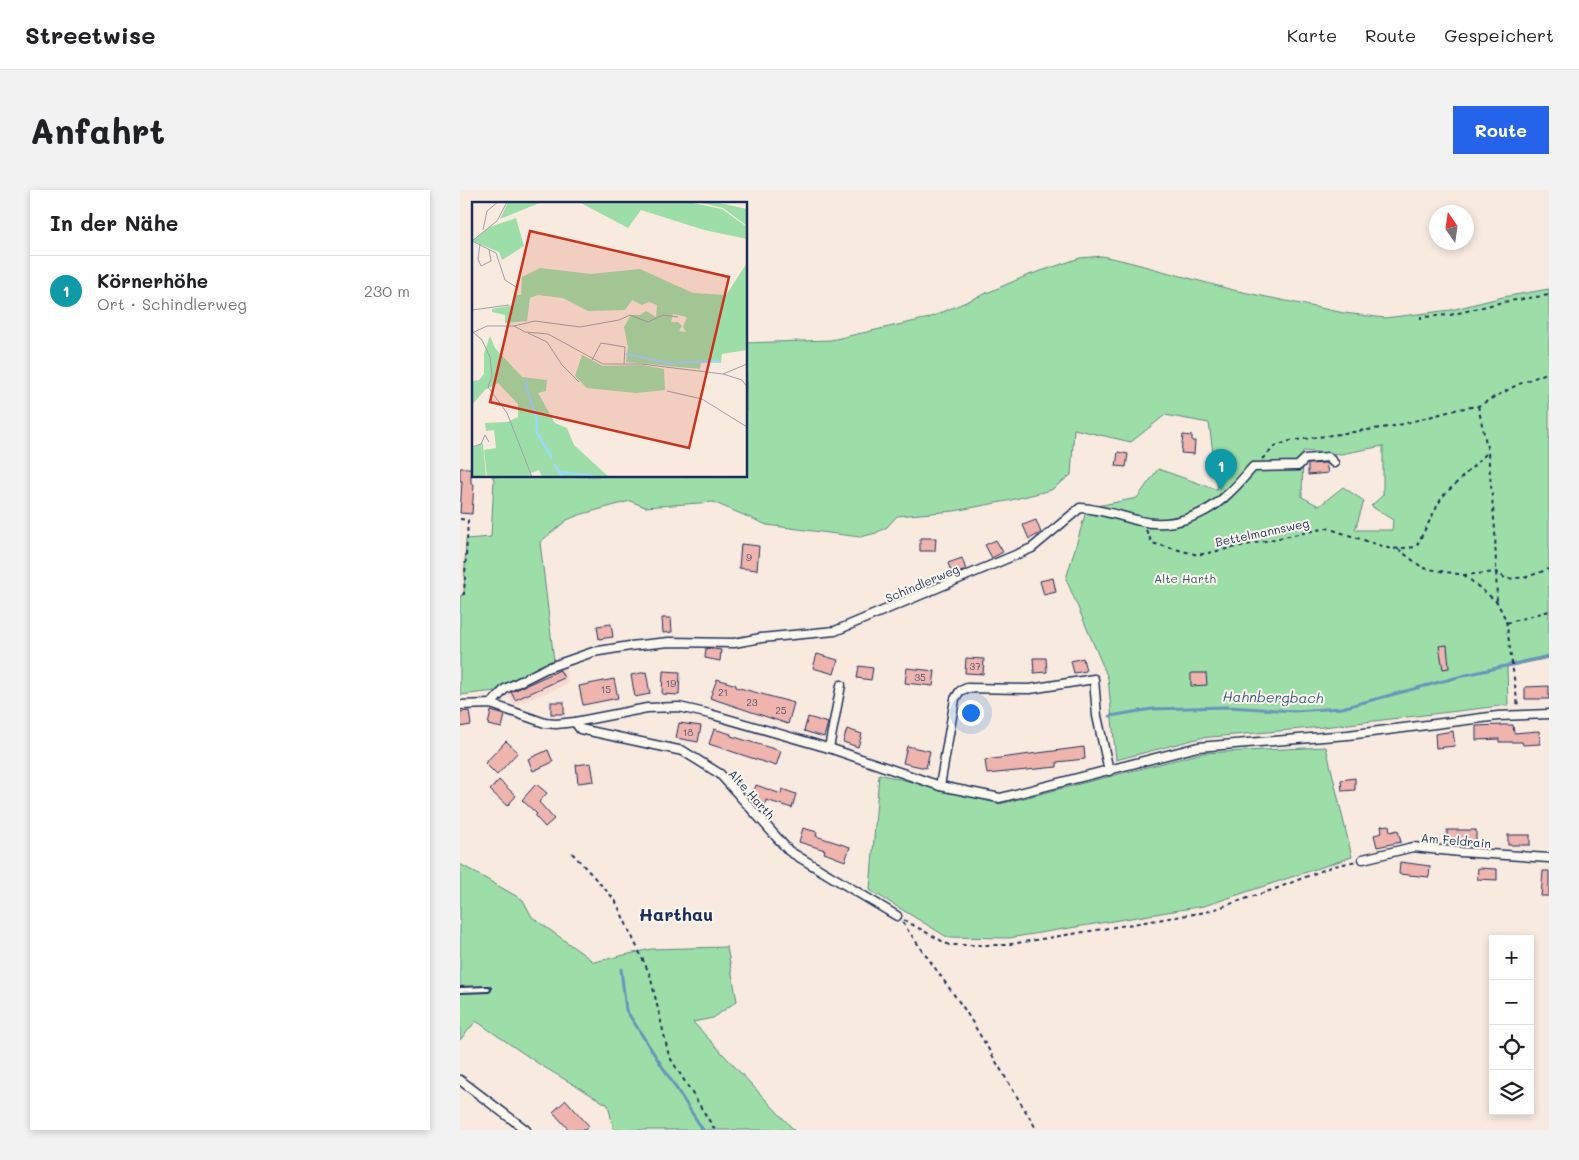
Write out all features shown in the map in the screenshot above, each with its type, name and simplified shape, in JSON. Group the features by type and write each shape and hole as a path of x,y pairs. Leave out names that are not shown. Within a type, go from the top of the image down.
{"street":[{"path":"1253,467 1298,466 1306,459 1328,456 1334,463"},
{"name":"Schindlerweg","path":"490,704 505,689 547,668 593,652 669,642 734,643 761,638 835,630 1032,548 1080,508 1093,509 1141,522 1162,524 1181,521 1215,505 1230,493 1253,467"},
{"path":"940,786 955,699 960,691 967,688 1030,689 1094,679 1097,716 1109,771"},
{"path":"829,748 841,684"},
{"name":"Alte Harth","path":"460,705 490,704 545,723 556,724 647,708 679,707 829,748 940,786 1000,798 1198,747 1348,735 1518,714 1549,714"},
{"name":"Alte Harth","path":"575,722 580,729 683,751 720,774 789,851 898,916"},
{"name":"Am Feldrain","path":"1363,859 1413,847 1549,858"},
{"path":"460,1080 526,1130"}],"lane":[{"path":"460,990 488,989"}],"path":[{"path":"1421,320 1421,318 1450,315 1503,302 1549,295"},
{"path":"1253,467 1276,446 1290,441 1395,426 1459,409 1478,406 1517,385 1549,372"},
{"path":"1478,406 1488,452 1495,530 1497,602"},
{"path":"1398,549 1416,546 1442,497 1488,452"},
{"path":"460,519 468,520 464,594 460,595"},
{"name":"Bettelmannsweg","path":"1141,522 1152,543 1198,555 1327,528 1391,549 1398,549"},
{"path":"1398,549 1423,568 1464,576 1497,572 1506,579 1527,577 1549,569"},
{"path":"1464,576 1497,602 1506,620 1518,714"},
{"path":"1506,624 1549,611"},
{"path":"572,853 615,900 650,976 668,1056 716,1130"},
{"path":"898,916 948,945 1005,945 1206,912 1275,889 1331,867 1363,859"},
{"path":"898,916 965,1010 1037,1130"}],"shaded area":[{"path":"565,666 569,684 515,705 505,692"}],"green space":[{"path":"1102,256 1233,290 1344,313 1385,318 1451,310 1503,297 1549,289 1549,658 1507,667 1508,705 1323,727 1200,738 1116,760 1108,678 1066,579 1087,508 1137,498 1158,469 1218,490 1209,423 1165,415 1131,442 1074,429 1071,475 1051,490 954,511 897,516 887,527 876,533 860,537 767,525 713,502 645,507 630,501 579,515 567,520 540,542 554,661 495,691 460,695 460,596 464,594 466,539 491,537 493,478 748,478 748,343 831,340 929,318 1026,276 1080,258","holes":["1383,446 1383,495 1371,506 1393,520 1392,530 1355,530 1364,501 1343,487 1319,506 1302,497 1303,451 1341,454"]},
{"path":"1326,747 1352,857 1204,906 1009,938 947,937 870,890 879,774 1000,804 1203,753"},
{"path":"460,864 523,900 532,917 594,962 651,949 727,947 737,1001 713,1018 693,1022 794,1130 614,1130 608,1105 539,1064 476,1021 460,1040"}],"building":[{"path":"1183,435 1192,436 1192,441 1195,441 1194,454 1181,453"},
{"path":"1118,452 1128,454 1126,467 1116,466"},
{"path":"1326,463 1328,473 1308,475 1308,464"},
{"path":"460,468 471,468 471,484 474,484 472,514 460,513 462,481 460,481"},
{"path":"1036,520 1041,533 1029,539 1023,525"},
{"path":"920,538 936,538 935,551 920,551"},
{"path":"996,540 1003,552 992,558 985,545"},
{"path":"741,544 759,546 757,570 739,568"},
{"path":"962,558 966,570 952,575 948,563"},
{"path":"1053,578 1056,592 1044,595 1040,581"},
{"path":"662,618 671,618 672,632 663,633"},
{"path":"611,624 613,637 599,639 597,626"},
{"path":"1447,645 1449,668 1443,669 1439,646"},
{"path":"706,648 721,650 720,661 705,658"},
{"path":"817,654 838,660 834,674 813,668"},
{"path":"966,658 984,659 983,674 965,673"},
{"path":"1033,658 1046,658 1047,672 1034,673"},
{"path":"1083,658 1086,671 1074,673 1071,661"},
{"path":"859,666 873,668 871,680 857,678"},
{"path":"907,668 935,671 933,686 905,683"},
{"path":"560,670 564,678 515,700 511,692"},
{"path":"663,671 680,672 679,695 662,694"},
{"path":"646,672 650,694 635,697 631,675"},
{"path":"1191,673 1206,673 1207,685 1191,686"},
{"path":"614,679 618,698 583,705 579,686"},
{"path":"717,679 736,685 736,687 794,703 788,724 710,698"},
{"path":"1549,686 1549,699 1525,699 1525,687"},
{"path":"551,702 564,702 564,714 551,714"},
{"path":"469,711 471,725 460,727 460,712"},
{"path":"491,711 505,715 502,728 488,725"},
{"path":"808,717 828,723 824,737 804,731"},
{"path":"679,723 701,726 698,742 676,738"},
{"path":"1513,725 1514,733 1539,731 1540,744 1523,745 1522,742 1499,742 1499,739 1476,740 1476,726"},
{"path":"714,729 781,751 776,766 709,744"},
{"path":"847,729 862,734 858,747 843,742"},
{"path":"1453,731 1455,746 1436,748 1435,734"},
{"path":"506,741 518,752 497,775 485,763"},
{"path":"907,746 930,751 926,768 903,763"},
{"path":"1084,747 1085,759 1057,762 1057,767 987,774 985,760"},
{"path":"548,750 553,762 533,771 528,759"},
{"path":"591,763 594,781 578,783 576,765"},
{"path":"1355,778 1355,790 1342,791 1341,780"},
{"path":"499,780 516,796 507,806 490,790"},
{"path":"536,784 547,793 539,802 554,819 545,827 535,816 537,814 522,800"},
{"path":"756,785 781,794 782,789 796,794 792,808 766,800 765,805 751,800"},
{"path":"1389,825 1390,832 1398,830 1401,842 1377,847 1374,835 1382,833 1381,826"},
{"path":"803,828 817,832 816,836 850,847 845,861 824,853 825,850 799,842"},
{"path":"1447,830 1476,830 1476,843 1447,843"},
{"path":"1508,835 1530,835 1530,845 1508,845"},
{"path":"1400,862 1430,866 1429,877 1399,874"},
{"path":"1478,868 1497,869 1497,880 1477,879"},
{"path":"1543,871 1549,871 1549,896 1541,896"},
{"path":"566,1100 589,1126 585,1130 569,1130 553,1112"}],"waterway":[{"name":"Hahnbergbach","path":"1110,716 1152,709 1227,707 1294,711 1342,708 1466,675 1549,656"},
{"path":"621,969 626,1010 703,1130"}],"place":[{"name":"Körnerhöhe","path":"1221,490"}],"district":[{"name":"Harthau","path":"676,914"}]}
